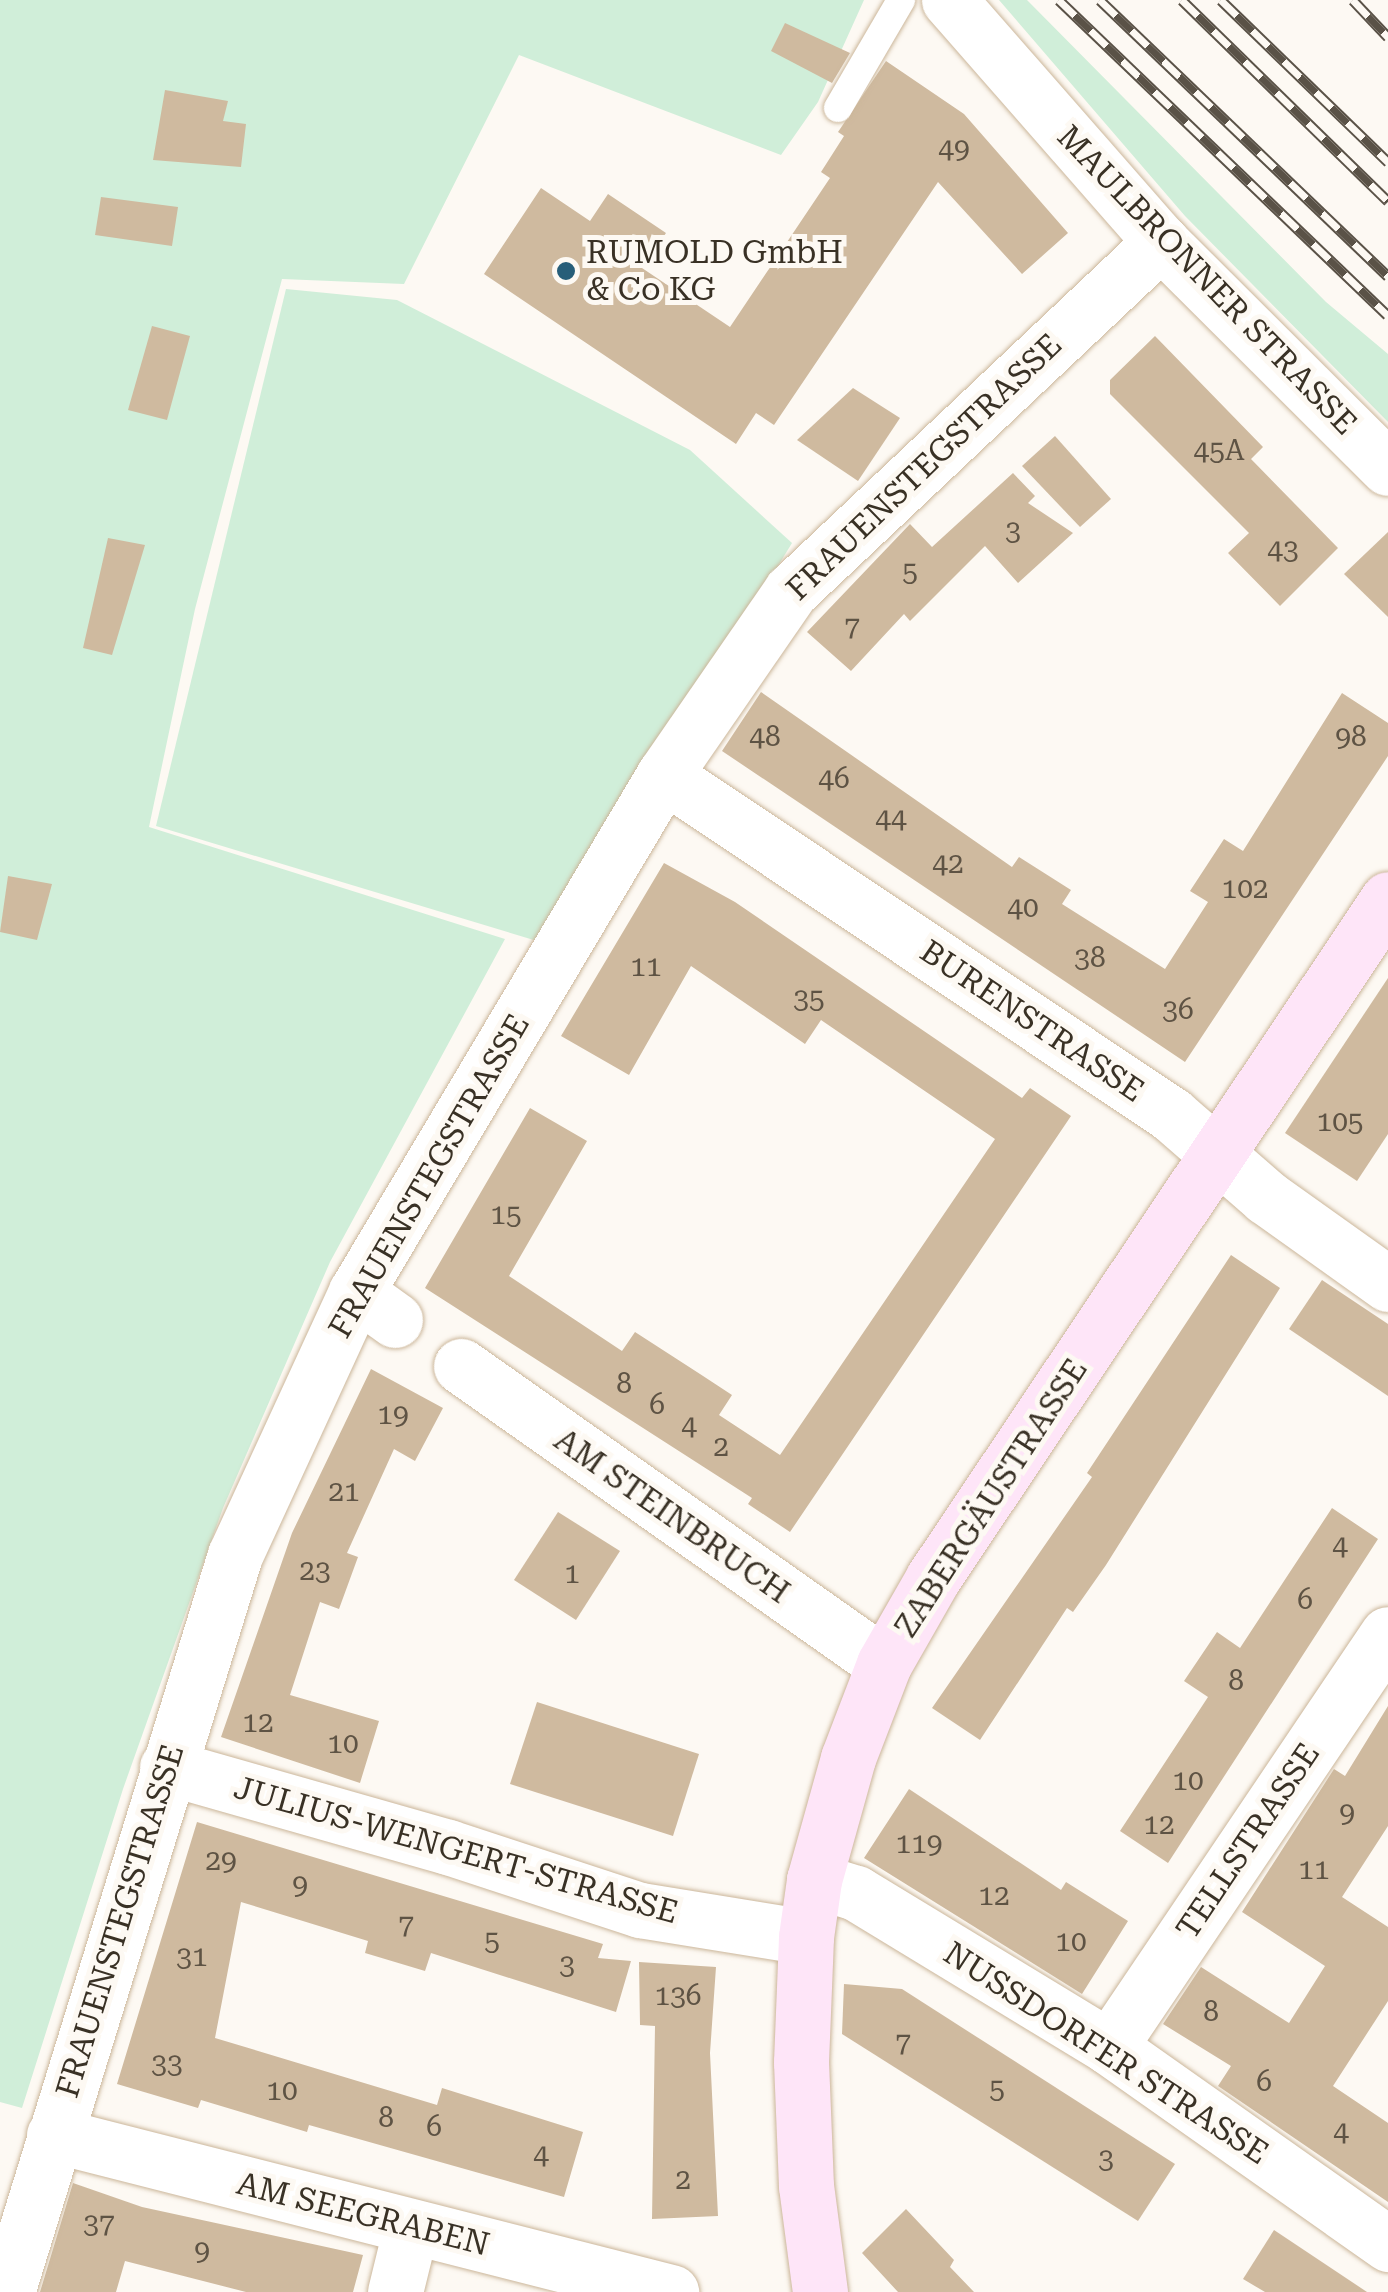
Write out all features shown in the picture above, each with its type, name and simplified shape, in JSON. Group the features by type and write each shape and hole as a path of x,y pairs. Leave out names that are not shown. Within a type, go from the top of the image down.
{"main road":[{"name":"ZABERGÄUSTRASSE","path":"820,2292 806,2186 800,2062 806,1937 814,1880 848,1758 884,1664 933,1578 1221,1154 1388,899"}],"street":[{"name":"MAULBRONNER STRASSE","path":"949,0 1162,242 1388,468"},
{"name":"FRAUENSTEGSTRASSE","path":"7,2292 235,1555 376,1306 664,775 730,673 820,559 1162,242"},
{"name":"BURENSTRASSE","path":"664,775 1221,1154 1266,1197 1388,1284"},
{"name":"AM STEINBRUCH","path":"461,1366 884,1664"},
{"name":"TELLSTRASSE","path":"1109,2048 1388,1634"},
{"name":"JULIUS-WENGERT-STRASSE","path":"167,1767 448,1847 640,1910 806,1937"},
{"name":"NUSSDORFER STRASSE","path":"814,1880 856,1893 1109,2048 1388,2244"},
{"name":"AM SEEGRABEN","path":"54,2135 672,2292"},
{"path":"394,2292 411,2227"}],"lane":[{"path":"838,108 901,0"}],"green space":[{"path":"0,0 864,0 818,102 781,155 519,55 404,284 282,279 195,609 149,827 505,939 330,1262 223,1508 123,1789 22,2108 0,2102"},
{"path":"999,0 1027,0 1326,302 1388,354 1388,422 1185,216"},
{"path":"286,289 397,300 690,450 792,543 547,944 156,826"}],"building":[{"path":"785,23 850,53 832,83 771,51"},
{"name":"RUMOLD GmbH & Co KG","path":"886,61 964,114 1068,233 1022,274 938,182 774,425 756,413 736,444 484,274 541,188 590,221 608,194 666,233 642,268 730,327 830,178 821,172 844,136 838,132"},
{"path":"165,90 228,101 223,121 246,124 241,167 153,160"},
{"path":"101,197 178,207 172,246 95,235"},
{"path":"152,326 190,336 167,420 128,410"},
{"path":"1155,336 1263,447 1251,459 1338,548 1280,606 1228,553 1249,533 1110,394 1110,380"},
{"path":"853,388 900,418 858,481 797,440"},
{"path":"1055,436 1111,499 1080,527 1022,466"},
{"path":"1013,473 1035,496 1028,503 1073,533 1018,583 985,546 910,621 904,614 851,671 807,632 910,524 932,547"},
{"path":"1388,532 1388,617 1344,574"},
{"path":"108,538 145,545 112,655 83,648"},
{"path":"761,692 1012,867 1019,857 1071,890 1062,904 1165,969 1208,902 1190,891 1224,839 1243,851 1342,693 1388,723 1388,756 1185,1062 722,751"},
{"path":"664,863 735,902 1022,1098 1030,1088 1071,1116 790,1532 748,1504 752,1498 425,1288 530,1108 587,1141 509,1276 622,1351 635,1332 732,1395 719,1415 780,1455 995,1139 821,1020 805,1044 691,966 629,1075 561,1036"},
{"path":"8,876 52,884 37,940 0,932"},
{"path":"1388,978 1388,1134 1357,1181 1285,1133"},
{"path":"1231,1255 1280,1288 1106,1565 1073,1612 1067,1608 980,1740 932,1708 1092,1477 1087,1473"},
{"path":"1322,1280 1388,1324 1388,1396 1289,1329"},
{"path":"371,1369 443,1408 415,1461 394,1449 347,1553 358,1557 339,1609 320,1602 290,1695 379,1721 360,1783 221,1737 292,1533"},
{"path":"1332,1508 1378,1539 1168,1863 1120,1831 1208,1697 1184,1681 1217,1632 1240,1648"},
{"path":"558,1512 620,1551 576,1620 514,1580"},
{"path":"537,1702 699,1754 673,1836 510,1784"},
{"path":"1388,1706 1388,1826 1342,1897 1388,1927 1388,2001 1333,2086 1388,2123 1388,2202 1218,2086 1231,2066 1163,2024 1201,1967 1289,2023 1325,1966 1242,1912 1334,1769 1345,1776"},
{"path":"909,1789 1061,1890 1066,1882 1128,1921 1082,1994 864,1858"},
{"path":"197,1822 603,1944 598,1958 631,1961 616,2012 431,1953 425,1971 365,1953 368,1941 241,1902 215,2038 437,2105 442,2088 583,2132 564,2197 309,2125 307,2132 201,2100 198,2108 117,2084"},
{"path":"639,1962 716,1967 710,2053 718,2216 652,2219 655,2026 640,2025"},
{"path":"844,1984 902,1989 1175,2164 1138,2221 842,2034"},
{"path":"73,2183 142,2207 363,2255 353,2292 246,2292 125,2261 116,2292 40,2292"},
{"path":"906,2209 954,2260 950,2267 974,2292 898,2292 862,2253"},
{"path":"1274,2230 1367,2292 1265,2292 1243,2279"}],"railway":[{"path":"1059,0 1388,315"},
{"path":"1100,0 1388,276"},
{"path":"1182,0 1388,201"},
{"path":"1221,0 1388,162"},
{"path":"1353,0 1388,37"}],"place":[{"name":"RUMOLD GmbH & Co KG","path":"566,271"}]}
